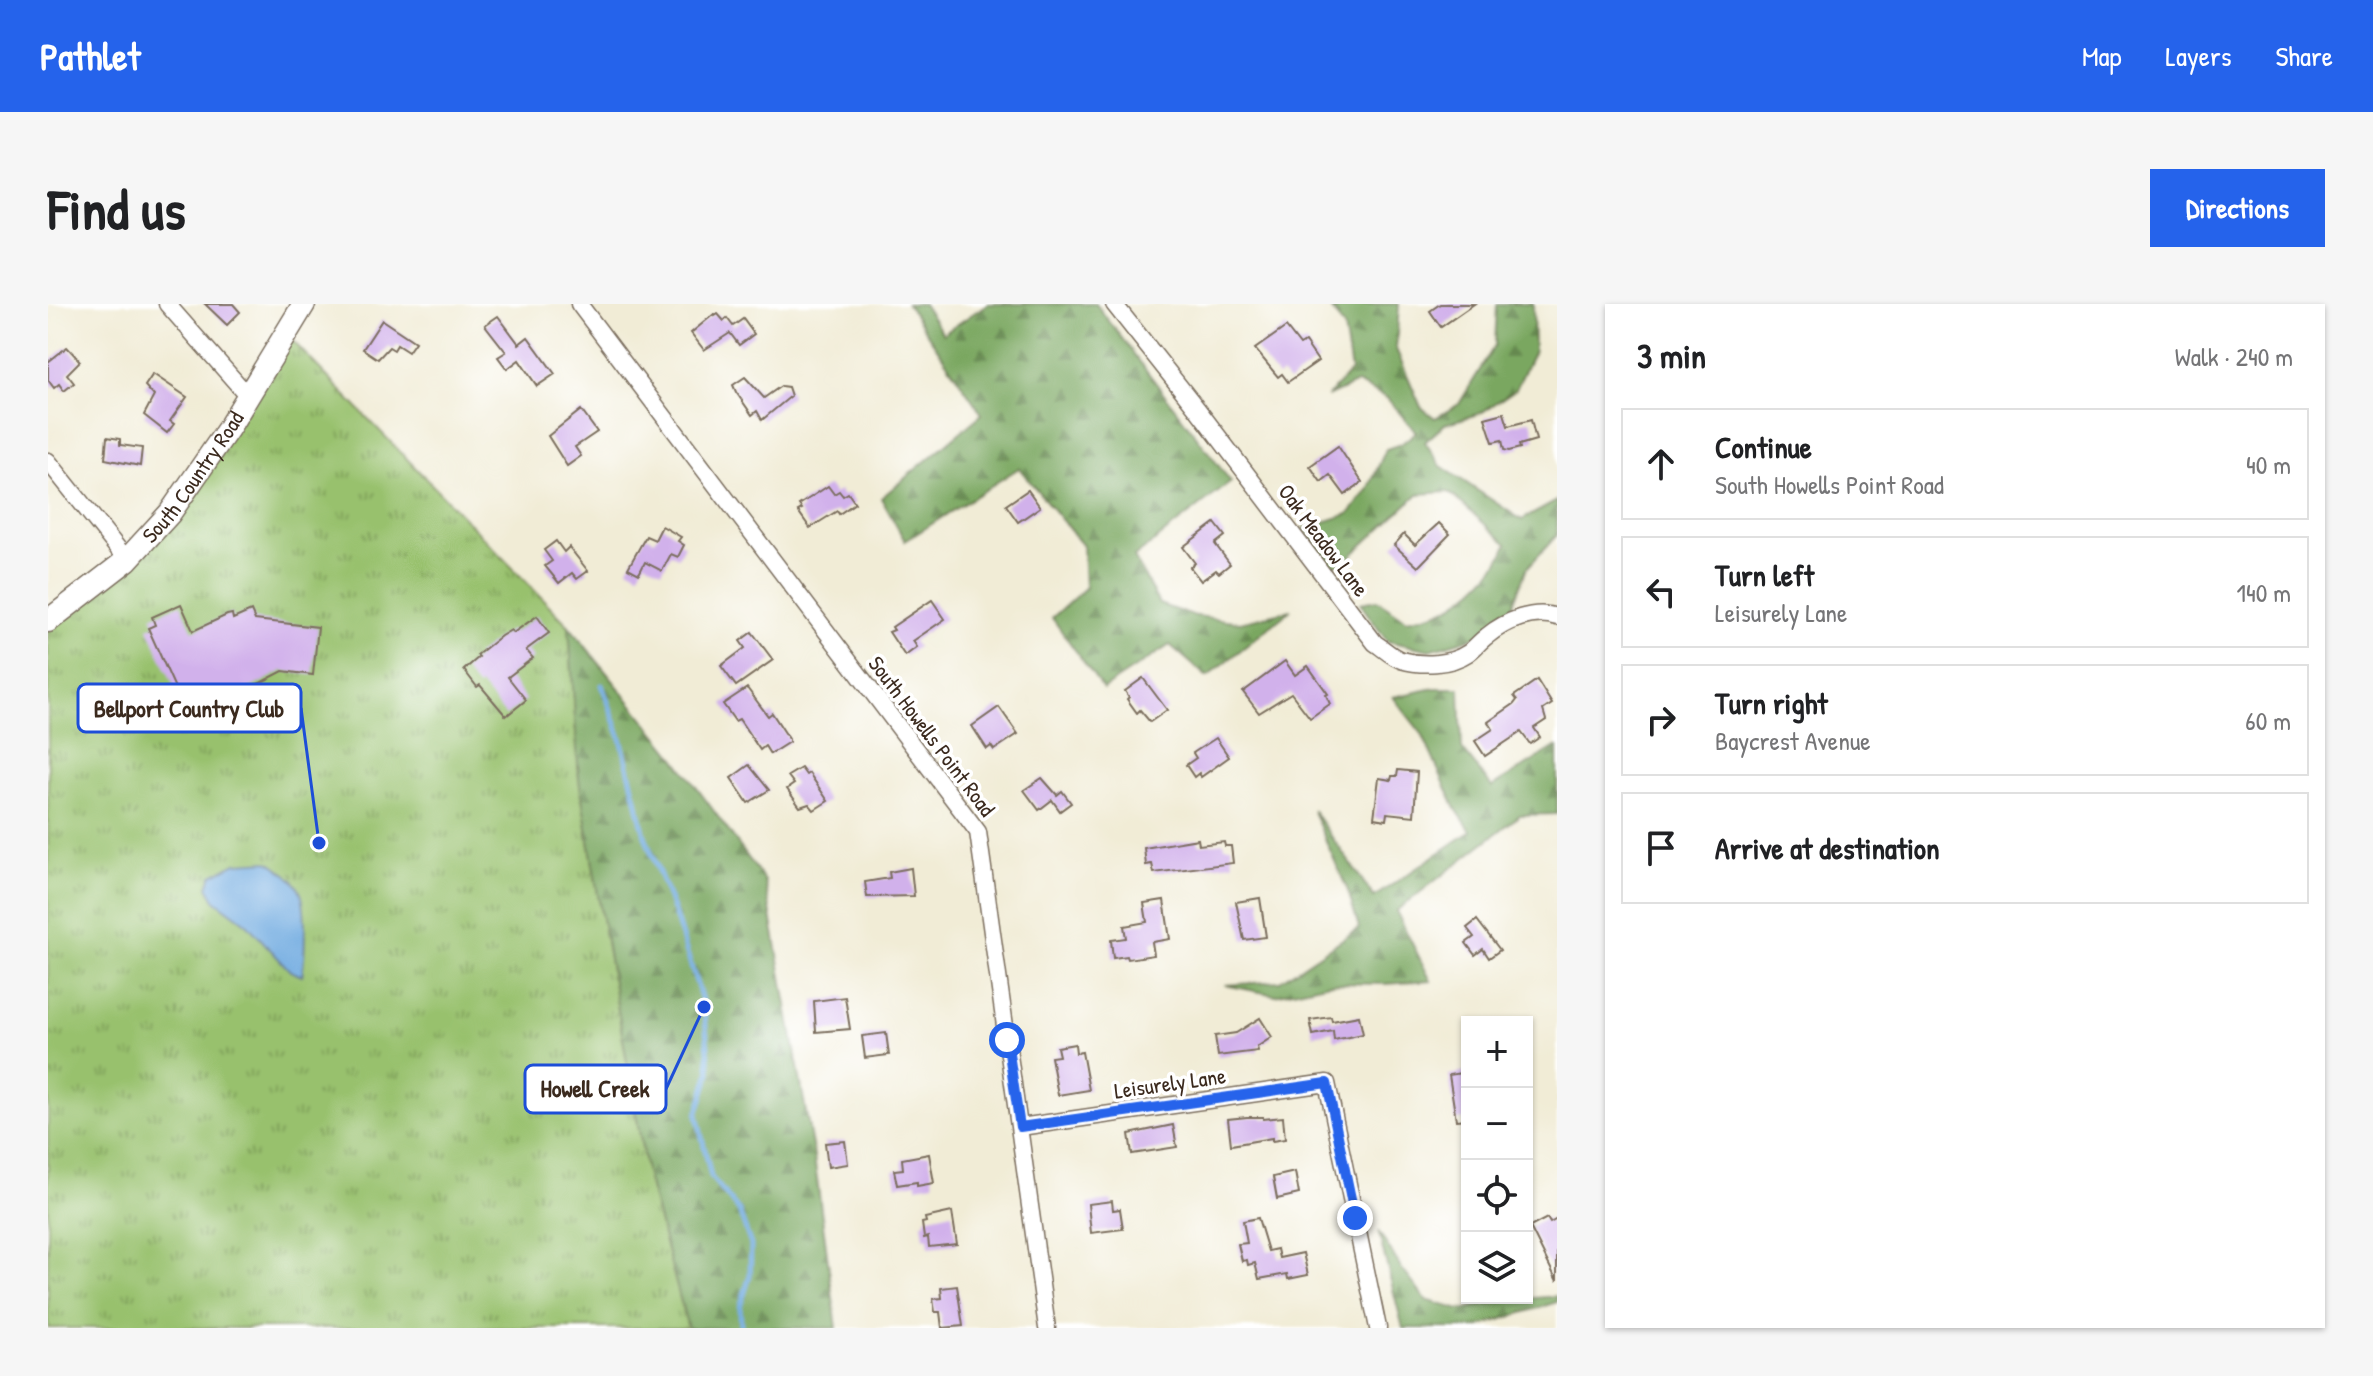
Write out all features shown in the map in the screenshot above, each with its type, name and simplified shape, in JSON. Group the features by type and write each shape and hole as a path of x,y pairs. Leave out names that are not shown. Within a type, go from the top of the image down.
{"main road":[{"name":"South Country Road","path":"48,621 127,560 170,513 248,396 304,304"}],"street":[{"path":"167,304 248,396"},
{"name":"South Howells Point Road","path":"579,304 978,832 1047,1328"},
{"name":"Oak Meadow Lane","path":"1114,304 1375,643 1399,660 1428,664 1449,661 1468,653 1489,633 1513,620 1538,615 1557,617"},
{"path":"48,461 127,560"},
{"name":"Leisurely Lane","path":"1020,1127 1327,1083 1378,1328"}],"green space":[{"path":"907,304 923,304 943,334 987,304 1096,304 1231,482 1134,557 1159,604 1190,615 1240,622 1291,610 1207,677 1170,645 1103,689 1052,618 1085,588 1083,546 1019,468 905,541 881,498 982,414"},
{"path":"1328,304 1399,304 1396,349 1421,407 1435,418 1459,404 1495,345 1497,304 1533,304 1534,351 1516,389 1481,413 1445,424 1425,442 1441,466 1522,520 1557,501 1557,535 1527,568 1512,606 1478,636 1430,650 1387,641 1360,603 1377,600 1407,620 1421,617 1454,604 1490,573 1507,544 1449,492 1418,494 1348,559 1332,567 1304,528 1349,514 1368,490 1386,449 1401,444 1416,432 1387,398 1357,383 1327,397 1351,371 1344,328"},
{"path":"285,333 569,626 579,779 600,907 647,1176 688,1328 48,1328 48,621 127,560"},
{"path":"569,626 670,751 765,881 814,1157 837,1328 688,1328 647,1176 600,907 579,779"},
{"path":"1435,688 1460,688 1462,749 1492,787 1557,746 1557,814 1520,815 1396,911 1431,981 1330,983 1275,995 1225,985 1280,981 1359,928 1348,891 1312,809 1374,897 1471,831 1456,809 1422,734 1393,697"},
{"path":"1378,1231 1426,1300 1460,1310 1490,1304 1533,1304 1533,1298 1557,1296 1557,1302 1475,1328 1403,1328"}],"water":[{"path":"269,861 292,879 301,893 305,922 302,976 290,971 247,924 216,901 208,887 212,875 236,863"}],"building":[{"path":"205,304 233,304 240,312 227,325"},
{"path":"1440,304 1474,304 1441,327 1430,311"},
{"path":"714,314 724,321 727,318 733,326 743,319 754,334 739,345 730,333 704,350 691,333"},
{"path":"498,316 519,344 528,337 555,374 537,386 519,360 507,369 498,357 506,352 485,325"},
{"path":"382,320 415,342 408,352 397,345 394,350 389,347 378,359 363,349"},
{"path":"1286,327 1300,345 1305,342 1318,361 1288,382 1282,374 1278,377 1255,349"},
{"path":"67,347 80,361 67,374 74,383 64,391 59,384 54,388 48,380 48,362"},
{"path":"153,374 187,397 170,421 174,424 167,433 144,415 154,396 145,386"},
{"path":"745,377 764,398 781,386 788,387 791,396 762,420 757,411 752,415 733,385"},
{"path":"581,410 597,432 575,447 581,456 567,466 548,436"},
{"path":"1504,413 1508,426 1531,420 1536,440 1509,451 1504,450 1502,440 1493,442 1485,418"},
{"path":"107,437 120,439 120,445 142,448 140,466 105,459"},
{"path":"1338,446 1362,482 1345,495 1330,475 1321,482 1310,466"},
{"path":"828,486 834,494 839,491 843,496 848,493 855,503 810,528 798,511 802,509 799,505"},
{"path":"1028,490 1040,507 1018,522 1006,505"},
{"path":"1215,523 1225,536 1215,544 1230,564 1201,581 1190,567 1195,563 1183,547"},
{"path":"1439,523 1450,534 1418,567 1394,545 1404,534 1415,545"},
{"path":"662,526 681,537 678,541 684,545 678,557 671,554 662,571 645,562 639,574 628,568 646,536 655,540"},
{"path":"556,541 564,552 569,547 588,571 577,579 572,573 559,583 545,566 552,561 544,550"},
{"path":"932,600 945,619 913,641 917,647 905,656 889,632"},
{"path":"181,604 193,631 227,615 232,614 233,619 251,611 255,620 318,627 313,675 283,671 243,692 245,696 233,701 230,696 187,715 148,628 155,625 152,617"},
{"path":"537,616 549,633 526,650 533,658 508,677 526,700 506,716 464,670 501,636 511,630 513,633"},
{"path":"752,632 773,660 736,686 721,666 745,648 740,641"},
{"path":"1285,661 1295,675 1308,666 1328,694 1330,704 1310,718 1291,693 1259,713 1243,692"},
{"path":"1143,678 1167,710 1150,722 1140,710 1137,713 1125,691"},
{"path":"1537,680 1552,704 1543,710 1546,720 1534,728 1540,737 1530,744 1521,732 1485,756 1475,741 1493,729 1488,722 1514,704 1517,700 1514,696"},
{"path":"747,688 768,716 772,713 789,739 770,754 765,746 760,750 739,719 735,721 723,704"},
{"path":"999,707 1018,734 994,750 991,746 987,749 972,726"},
{"path":"1216,738 1229,757 1201,777 1199,773 1194,777 1186,765 1196,758 1193,753"},
{"path":"749,765 769,790 748,803 731,778"},
{"path":"801,768 806,775 809,773 828,801 814,810 809,804 800,807 787,789 794,784 788,776"},
{"path":"1398,770 1417,772 1414,816 1387,813 1386,820 1374,818 1379,778 1391,780 1392,776 1397,776"},
{"path":"1042,778 1057,795 1062,791 1071,803 1060,811 1052,800 1039,810 1024,790"},
{"path":"1198,839 1199,845 1224,842 1225,846 1231,846 1233,863 1154,873 1152,864 1146,865 1144,848"},
{"path":"911,868 914,896 867,897 865,882 890,878 889,872"},
{"path":"1260,898 1266,937 1244,940 1236,902"},
{"path":"1164,900 1170,939 1152,942 1154,955 1113,958 1111,940 1126,938 1124,926 1147,922 1144,903"},
{"path":"1477,920 1500,950 1489,958 1483,949 1475,955 1466,943 1474,937 1467,928"},
{"path":"845,997 850,1029 816,1032 814,1001"},
{"path":"1359,1016 1363,1034 1334,1040 1333,1031 1313,1035 1310,1020 1331,1017 1332,1021"},
{"path":"1260,1018 1272,1037 1257,1047 1258,1051 1218,1056 1215,1036 1236,1033"},
{"path":"886,1033 889,1055 865,1058 862,1036"},
{"path":"1075,1044 1076,1053 1082,1052 1089,1090 1058,1095 1051,1057 1059,1056 1057,1047"},
{"path":"1461,1073 1461,1120 1456,1120 1449,1075"},
{"path":"1283,1117 1285,1139 1272,1141 1272,1138 1231,1145 1228,1119"},
{"path":"1173,1125 1177,1147 1132,1154 1129,1134"},
{"path":"845,1141 848,1164 828,1167 825,1143"},
{"path":"929,1154 934,1183 897,1185 894,1170 903,1169 902,1159"},
{"path":"1295,1172 1299,1194 1277,1199 1273,1177"},
{"path":"1112,1201 1113,1210 1120,1209 1123,1229 1091,1233 1088,1204"},
{"path":"952,1212 957,1244 929,1247 928,1237 924,1238 922,1223 926,1222 925,1218"},
{"path":"1258,1218 1268,1251 1277,1249 1279,1258 1303,1253 1308,1275 1288,1279 1287,1274 1259,1279 1255,1263 1248,1265 1247,1260 1242,1261 1238,1244 1247,1243 1243,1221"},
{"path":"1547,1218 1550,1223 1557,1219 1557,1281 1533,1233 1533,1225"},
{"path":"957,1286 963,1326 942,1328 940,1312 935,1312 933,1299 942,1298 941,1288"}],"waterway":[{"path":"602,685 621,738 645,836 674,912 704,1007 710,1072 697,1115 711,1177 739,1211 751,1245 750,1276 740,1307 741,1328"}],"place":[{"name":"Bellport Country Club","path":"319,843"},
{"name":"Howell Creek","path":"704,1007"}],"route":[{"path":"1007,1040 1020,1127 1327,1083 1355,1218"}]}
